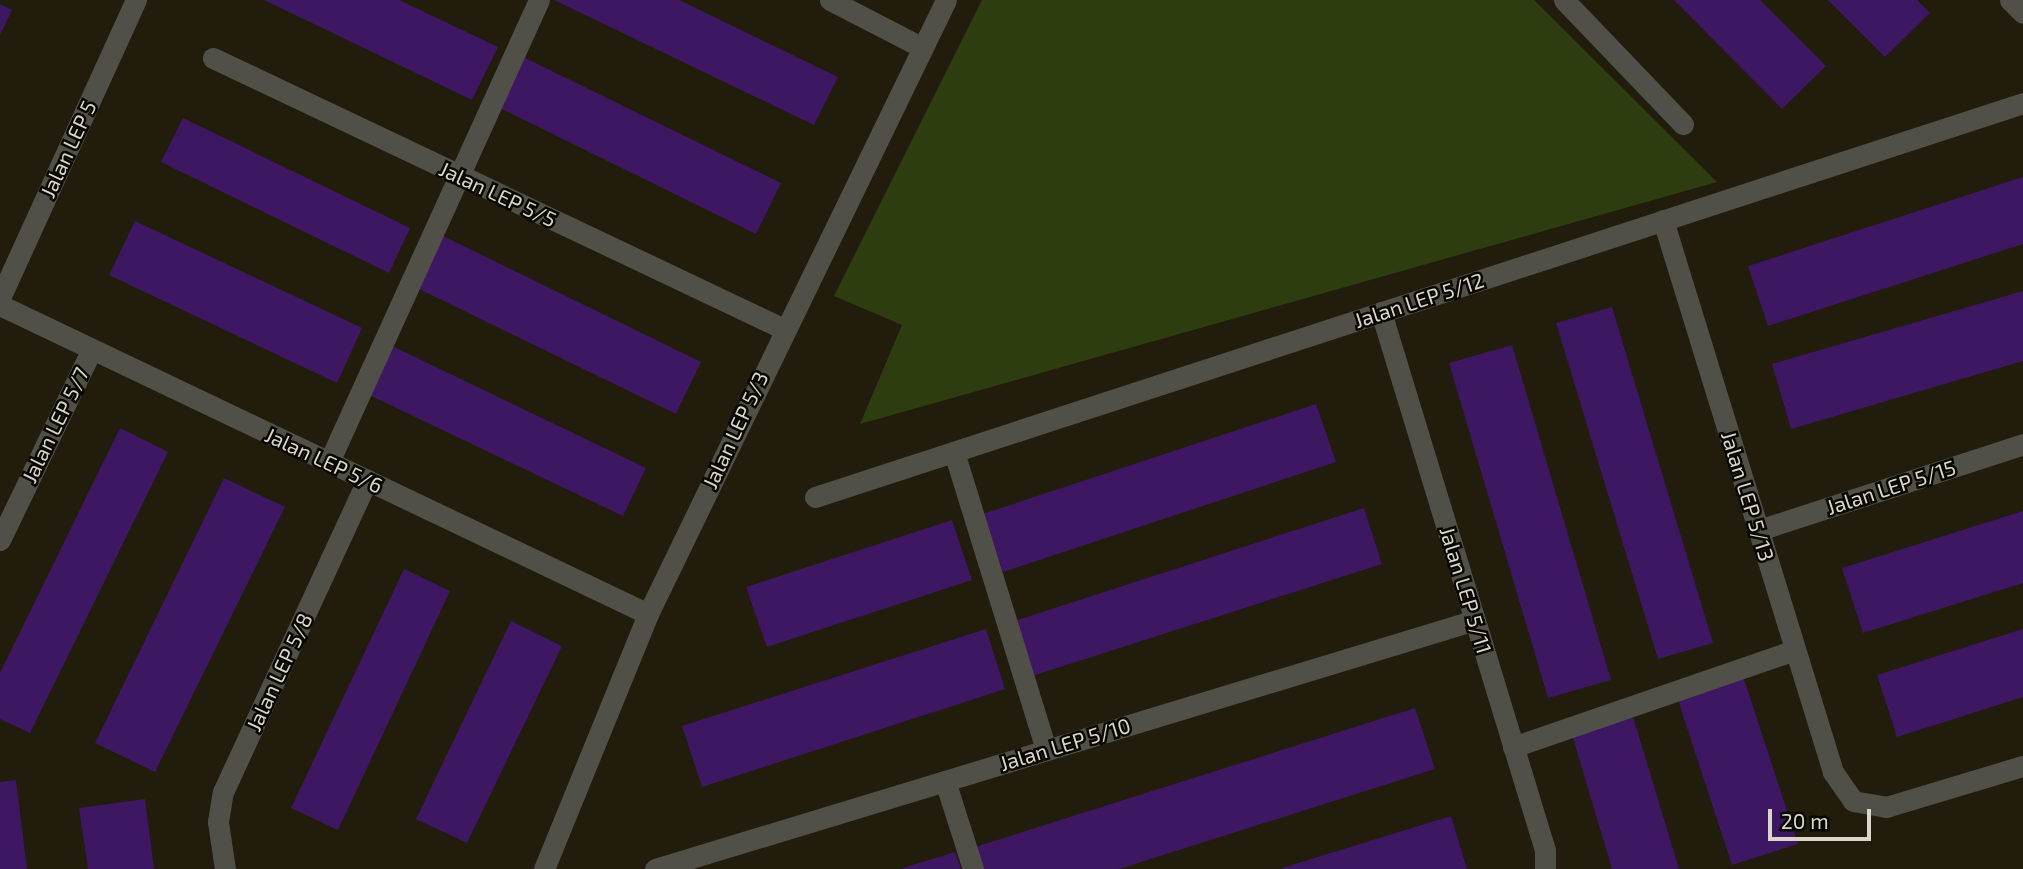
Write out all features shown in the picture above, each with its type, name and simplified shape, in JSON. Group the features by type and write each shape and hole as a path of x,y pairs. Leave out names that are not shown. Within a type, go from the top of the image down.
{"street":[{"name":"Jalan LEP 5","path":"0,298 136,0"},
{"path":"329,462 539,0"},
{"path":"830,0 921,47"},
{"name":"Jalan LEP 5/3","path":"544,869 648,614 946,0"},
{"path":"1564,0 1683,124"},
{"path":"2010,0 2023,13"},
{"name":"Jalan LEP 5/5","path":"213,58 784,329"},
{"name":"Jalan LEP 5/12","path":"815,497 2023,103"},
{"name":"Jalan LEP 5/13","path":"1663,220 1833,772 1853,801 1886,807 2023,766"},
{"name":"Jalan LEP 5/6","path":"0,305 648,614"},
{"name":"Jalan LEP 5/11","path":"1381,312 1545,850 1545,869"},
{"name":"Jalan LEP 5/7","path":"0,540 92,349"},
{"name":"Jalan LEP 5/15","path":"1759,530 2023,444"},
{"path":"954,452 1046,750"},
{"name":"Jalan LEP 5/8","path":"225,869 218,822 223,792 367,480"},
{"name":"Jalan LEP 5/10","path":"655,869 1475,620"},
{"path":"1513,747 1796,650"},
{"path":"945,781 973,869"}],"green space":[{"path":"982,0 1534,0 1717,182 860,424 902,325 834,296"}],"building":[{"path":"264,0 399,0 498,47 472,100"},
{"path":"554,0 679,0 838,77 814,125"},
{"path":"1674,0 1760,0 1826,66 1782,109"},
{"path":"1828,0 1917,0 1930,13 1885,57"},
{"path":"0,4 12,10 0,35"},
{"path":"521,56 781,183 756,234 496,106"},
{"path":"183,118 410,228 389,273 161,162"},
{"path":"2023,177 2023,244 1768,326 1748,266"},
{"path":"135,221 362,328 337,383 109,275"},
{"path":"437,233 701,362 676,414 411,285"},
{"path":"2023,291 2023,361 1791,429 1772,364"},
{"path":"1612,307 1713,643 1658,659 1556,323"},
{"path":"388,344 646,468 623,516 365,393"},
{"path":"1512,345 1611,680 1548,698 1449,363"},
{"path":"1316,404 1336,462 1003,572 983,514"},
{"path":"120,428 168,452 30,733 0,719 0,673"},
{"path":"224,478 285,507 155,772 95,743"},
{"path":"1364,508 1382,564 1029,677 1011,622"},
{"path":"2023,511 2023,583 1863,633 1842,568"},
{"path":"952,520 972,580 767,647 746,587"},
{"path":"404,569 450,591 338,830 291,808"},
{"path":"511,621 562,646 467,843 416,819"},
{"path":"986,629 1005,689 702,787 682,726"},
{"path":"2023,629 2023,697 1897,737 1877,675"},
{"path":"1742,673 1798,844 1732,865 1676,694"},
{"path":"1415,708 1435,769 1119,869 982,869 975,847"},
{"path":"1631,710 1679,869 1612,869 1570,728"},
{"path":"16,780 27,869 0,869 0,782"},
{"path":"145,799 154,869 88,869 79,808"},
{"path":"1451,816 1467,869 1282,869 1282,868"},
{"path":"955,852 961,869 903,869 903,868"}]}
